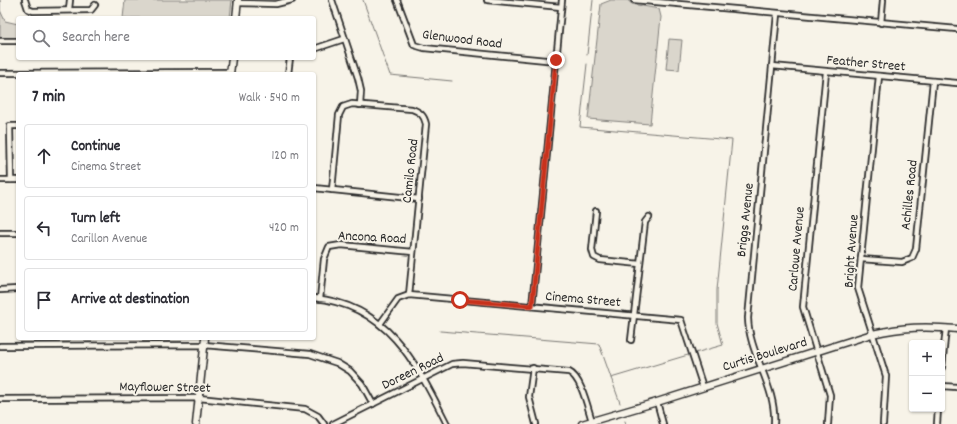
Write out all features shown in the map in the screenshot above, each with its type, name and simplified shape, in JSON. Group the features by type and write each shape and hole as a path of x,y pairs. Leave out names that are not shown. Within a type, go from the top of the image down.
{"street":[{"path":"25,0 26,6 33,10 91,10 95,5"},
{"path":"69,10 70,0"},
{"path":"236,16 237,2 276,4 292,0"},
{"path":"332,0 361,91 360,105 352,104 343,107 339,115 332,190"},
{"name":"Glenwood Road","path":"397,0 414,45 424,48 556,60"},
{"path":"487,0 500,0 561,7"},
{"path":"532,306 562,0"},
{"path":"634,0 957,29"},
{"path":"881,23 883,0"},
{"name":"Briggs Avenue","path":"774,424 775,414 772,401 750,331 748,318 777,14"},
{"path":"316,48 344,39"},
{"path":"0,41 16,41"},
{"path":"230,72 232,60"},
{"path":"288,72 290,60"},
{"name":"Feather Street","path":"772,66 957,83"},
{"name":"Carlowe Avenue","path":"826,72 803,307 830,395 828,424"},
{"path":"0,73 16,73"},
{"name":"Bright Avenue","path":"879,76 858,288 886,376 883,424"},
{"name":"Achilles Road","path":"861,259 902,262 912,258 916,249 933,81"},
{"name":"Camilo Road","path":"360,105 412,109 425,117 426,124 410,295"},
{"path":"11,180 10,126 16,126"},
{"path":"0,180 16,180"},
{"path":"316,188 419,199"},
{"path":"596,211 592,250 594,257 600,260 640,264"},
{"path":"631,340 645,222 648,217"},
{"path":"0,233 16,233"},
{"name":"Ancona Road","path":"320,299 325,254 329,247 341,245 413,252"},
{"path":"0,290 16,289"},
{"path":"380,324 398,299 410,295"},
{"name":"Cinema Street","path":"410,295 681,320 703,387"},
{"path":"316,298 344,304 380,324 396,338 424,378 447,424"},
{"name":"Curtis Boulevard","path":"582,424 657,402 872,334 901,328 922,326 957,329"},
{"path":"945,340 946,328"},
{"path":"0,346 204,341 310,354 324,358 350,371 362,384 373,404"},
{"path":"196,424 204,341"},
{"name":"Doreen Road","path":"333,424 452,364 463,363 533,368 575,374 580,384 592,422"},
{"path":"533,368 530,397 536,424"},
{"path":"945,386 957,387"},
{"name":"Mayflower Street","path":"0,399 199,398 305,409 318,416 324,424"},
{"path":"657,402 663,424"},
{"path":"937,424 938,412"}],"shaded area":[{"path":"125,0 232,0 230,16 123,16"},
{"path":"611,0 627,0 632,4 659,9 661,17 650,124 588,119 601,4"},
{"path":"0,10 5,21 16,24 16,38 0,39"},
{"path":"669,39 682,40 679,70 666,69"}],"waterway":[{"path":"363,0 390,75 452,81"},
{"path":"587,55 593,0"},
{"path":"587,64 580,127 732,140 717,290 717,323 723,345 695,353"},
{"path":"440,331 599,344 620,403"},
{"path":"611,378 688,355"}],"route":[{"path":"460,300 532,306 556,60"}]}
